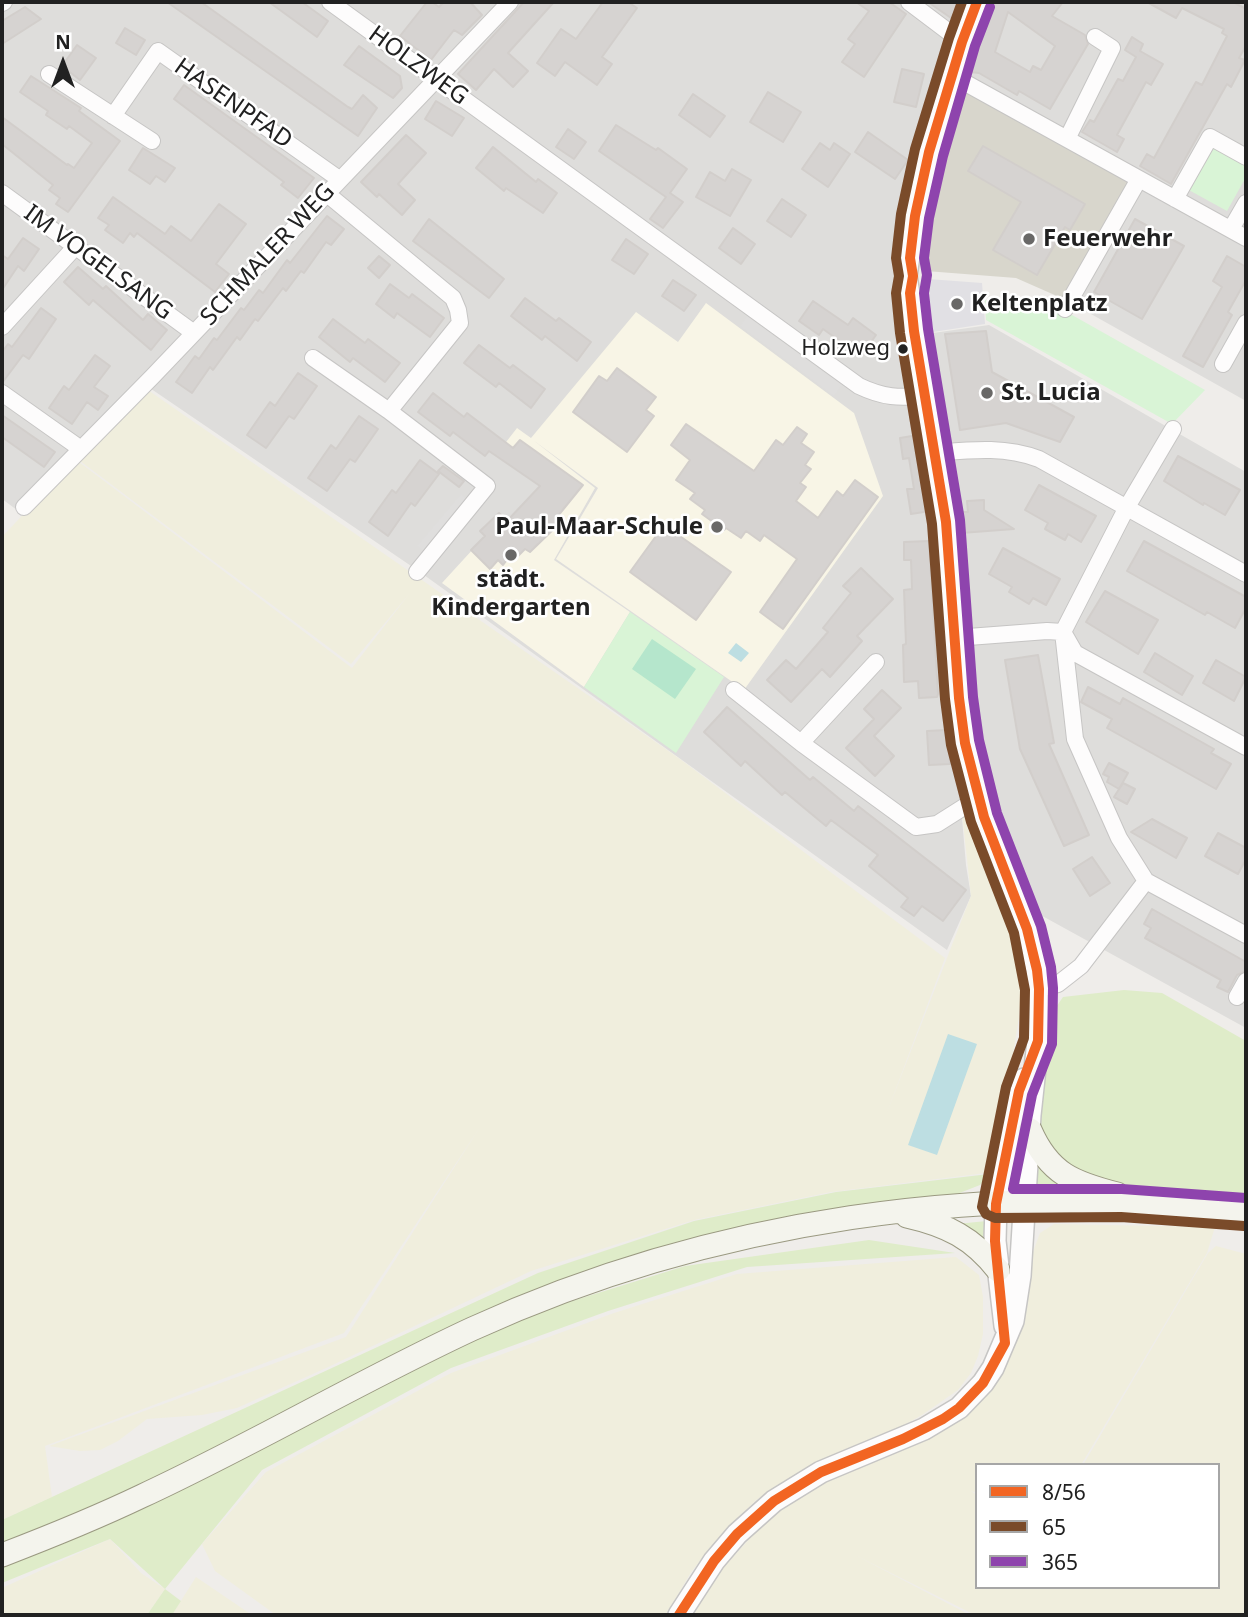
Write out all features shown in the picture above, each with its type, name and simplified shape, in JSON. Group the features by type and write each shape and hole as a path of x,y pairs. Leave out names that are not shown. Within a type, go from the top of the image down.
{"main road":[{"path":"1030,1130 1038,1149 1051,1166 1066,1177 1089,1187 1154,1204"},
{"path":"2,1555 144,1496 473,1329 621,1272 732,1242 802,1227 894,1213 1023,1203 1154,1204 1246,1212"},
{"path":"894,1213 934,1223 966,1238 979,1248 998,1270"}],"street":[{"name":"HOLZWEG","path":"330,2 859,386 878,396 902,398 925,395"},
{"name":"SCHMALER WEG","path":"24,507 510,2"},
{"path":"909,2 962,42"},
{"path":"679,1615 713,1561 737,1534 774,1501 821,1472 903,1439 959,1408 983,1383 1005,1343 1018,1296 1032,1085 1038,1041 1037,970 1027,929 978,798 965,743 950,558 906,276 929,152 977,2"},
{"path":"1067,139 1112,48 1095,37"},
{"name":"HASENPFAD","path":"113,116 158,51 339,179"},
{"path":"49,74 152,141"},
{"path":"953,76 1246,238"},
{"path":"1175,198 1210,137 1246,157"},
{"path":"1065,309 1139,179"},
{"name":"IM VOGELSANG","path":"2,192 194,333"},
{"path":"326,193 453,298 458,310 460,323 389,411"},
{"path":"1231,229 1246,203"},
{"path":"2,327 76,246"},
{"path":"1223,364 1246,323"},
{"path":"313,358 389,411 487,486 417,572"},
{"path":"2,393 81,449"},
{"path":"1173,429 1127,508 1063,632 1075,739 1119,838 1146,881 1246,935"},
{"path":"935,453 994,449 1039,459 1246,574"},
{"path":"955,638 1063,632"},
{"path":"1063,632 1076,653 1246,747"},
{"path":"801,743 876,662"},
{"path":"734,690 916,827 937,824 978,798"},
{"path":"1039,989 1058,985 1081,966 1146,881"},
{"path":"1237,997 1246,981"},
{"path":"1005,1343 998,1270 996,1204 1019,1091 1038,1041"}],"shaded area":[{"path":"2,2 1246,2 1246,401 1066,300 1134,172 949,70 900,249 902,333 938,538 966,865 971,896 947,950 417,570 141,382 17,510 2,499"},
{"path":"966,92 1129,181 1066,300 1016,278 926,271 935,193"},
{"name":"Keltenplatz","path":"928,279 982,283 985,324 933,332"},
{"name":"Paul-Maar-Schule","path":"706,303 854,413 883,496 744,690 556,559 598,488 533,440 595,488 554,560 630,612 584,687 442,583 485,536 480,531 499,513 508,521 548,491 496,455 517,428 531,438 636,312 678,342"},
{"path":"747,316 842,385 834,396 740,326"},
{"path":"989,325 1246,472 1246,1028 1026,907 974,775 957,518 937,412 926,334"},
{"path":"145,388 680,759 945,958 886,1115 971,896 962,813 967,806 1013,939 1022,977 1019,1017 994,1172 831,1192 694,1220 531,1271 237,1408 202,1415 147,1419 118,1441 100,1450 80,1451 49,1446 346,1337 480,1127 344,1333 45,1446 52,1497 2,1520 2,537 75,459 352,668 409,594 351,664 76,458"},
{"path":"461,494 470,502 426,554 417,546"},
{"path":"1054,1224 1215,1227 1207,1253 1082,1463 975,1463 975,1492 971,1491 975,1494 975,1589 1220,1589 1220,1463 1084,1463 1208,1253 1216,1246 1246,1254 1246,1615 975,1615 855,1555 970,1615 688,1615 705,1588 772,1514 812,1487 996,1379 1014,1349 1027,1309 1033,1252 1040,1233"},
{"path":"956,1257 979,1275 983,1297 983,1334 978,1356 971,1373 958,1390 899,1428 818,1461 756,1500 709,1549 690,1574 666,1615 276,1615 215,1571 202,1544 266,1472 451,1373 614,1313 737,1274"},
{"path":"110,1539 141,1573 165,1589 147,1615 2,1615 2,1588"},
{"path":"196,1577 252,1615 172,1615"}],"green space":[{"path":"1212,147 1246,165 1246,177 1227,211 1187,189"},
{"path":"985,300 1065,311 1205,390 1172,424 986,320"},
{"path":"630,612 724,677 676,753 584,687"},
{"path":"652,639 696,669 675,699 632,669"},
{"path":"1124,990 1162,993 1246,1041 1246,1201 1111,1186 1061,1170 1035,1117 1044,1040 1050,1016 1063,997"},
{"path":"1035,1161 1050,1177 1072,1190 1036,1192"},
{"path":"989,1174 980,1185 957,1194 869,1207 656,1250 52,1530 2,1548 2,1520 538,1273 694,1221 836,1192"},
{"path":"987,1221 987,1252 946,1225"},
{"path":"869,1240 955,1253 747,1267 608,1311 451,1368 262,1470 165,1589 110,1539 2,1583 2,1564 282,1435 527,1315 685,1266"},
{"path":"165,1589 181,1601 172,1615 147,1615"}],"water":[{"path":"736,643 749,653 741,662 728,653"},
{"path":"948,1034 977,1044 937,1155 908,1145"}],"building":[{"path":"167,2 201,2 348,107 352,109 363,95 377,108 358,136"},
{"path":"269,2 302,2 328,21 317,37"},
{"path":"427,2 439,7 444,2 470,2 482,15 462,35 454,30 431,60 400,36"},
{"path":"524,2 554,2 508,53 528,71 513,87 494,69 476,90 458,74"},
{"path":"603,2 628,2 637,8 602,57 612,64 597,85 565,62 555,76 537,63 561,29 576,39"},
{"path":"856,2 889,2 906,14 864,77 842,62 855,44 848,39 869,11"},
{"path":"928,2 962,2 951,18"},
{"path":"994,2 1063,2 1052,16 1085,35 1088,44 1050,109 1019,91 1017,95 979,73 970,72 973,51","holes":["1008,12 1055,46 1041,70 1033,66 1030,72 995,52"]},
{"path":"1147,2 1233,2 1246,9 1246,46 1239,58 1245,60 1231,87 1227,84 1171,184 1140,166 1147,154 1154,158 1196,82 1202,85 1227,36 1222,33 1224,29 1182,8 1176,18"},
{"path":"25,7 41,19 2,44 2,21"},
{"path":"125,28 145,40 136,55 116,43"},
{"path":"1132,37 1143,44 1140,51 1163,64 1151,85 1146,82 1117,135 1124,139 1117,152 1082,132 1090,120 1094,122 1118,79 1123,81 1136,57 1125,50"},
{"path":"77,45 96,58 80,80 62,66"},
{"path":"359,46 400,76 402,88 393,98 344,65"},
{"path":"902,69 924,74 916,107 894,102"},
{"path":"31,76 81,108 79,111 120,141 68,212 56,204 60,198 49,190 53,185 2,144 2,117 74,168 92,143 69,126 67,129 46,115 48,111 20,92"},
{"path":"184,85 314,178 298,198 281,185 284,182 174,99"},
{"path":"768,92 801,112 783,142 750,122"},
{"path":"693,94 725,116 710,137 679,115"},
{"path":"436,101 464,118 452,136 425,119"},
{"path":"616,125 656,150 658,148 687,169 670,193 683,202 663,228 650,219 666,197 599,151"},
{"path":"568,129 586,142 574,159 556,147"},
{"path":"868,132 908,160 895,179 855,152"},
{"path":"406,135 426,153 398,184 415,200 402,215 361,182"},
{"path":"820,143 830,150 834,143 850,154 828,187 802,169"},
{"path":"983,146 1085,204 1070,230 1065,227 1037,275 993,250 1021,202 968,171"},
{"path":"493,147 536,182 538,179 557,193 543,213 506,188 504,191 476,168"},
{"path":"143,148 175,168 165,182 156,176 150,184 129,170"},
{"path":"732,169 751,180 730,216 696,197 710,172 725,181"},
{"path":"113,197 165,234 171,226 191,241 219,204 246,224 216,264 229,274 215,292 137,233 134,237 130,233 123,243 105,230 109,225 98,218"},
{"path":"782,199 806,215 791,237 767,221"},
{"path":"327,216 344,229 331,245 326,242 304,273 301,271 286,291 283,288 240,340 237,337 213,370 210,367 192,393 176,382 195,356 199,359 214,338 217,340 241,308 244,310 259,290 263,293 287,260 290,263"},
{"path":"429,219 504,279 489,298 413,241"},
{"path":"1135,219 1184,246 1142,319 1094,292"},
{"path":"733,228 755,244 741,264 719,248"},
{"path":"23,238 39,249 24,271 18,266 2,290 2,255 8,259"},
{"path":"626,239 648,254 634,274 612,260"},
{"path":"379,256 390,265 379,278 368,268"},
{"path":"1227,256 1246,267 1246,280 1228,312 1232,315 1203,367 1183,356 1222,287 1213,281"},
{"path":"78,267 103,289 106,286 143,320 148,314 167,330 151,350 93,300 89,305 64,282"},
{"path":"673,280 696,295 684,311 662,296"},
{"path":"390,284 409,298 412,294 444,318 430,337 397,313 394,318 376,304"},
{"path":"525,298 556,321 559,318 591,342 577,361 545,336 542,340 511,316"},
{"path":"813,301 848,325 853,318 876,335 861,356 823,329 819,335 799,321"},
{"path":"41,308 56,319 29,359 23,355 2,383 2,352 8,344 12,347"},
{"path":"333,319 365,343 368,339 400,363 385,382 353,358 350,362 319,337"},
{"path":"986,331 992,372 1074,417 1060,442 1006,423 960,430 945,334"},
{"path":"479,345 510,368 513,365 545,389 531,408 499,383 496,387 464,363"},
{"path":"95,355 110,366 94,387 108,396 98,410 87,402 72,424 49,408 64,386 69,390"},
{"path":"617,368 656,397 646,410 654,416 627,452 573,412 599,376 607,381"},
{"path":"298,373 317,386 294,419 289,416 266,448 247,435 270,402 275,406"},
{"path":"433,393 464,417 467,413 513,448 520,440 583,485 557,517 562,521 530,552 525,549 513,561 509,557 503,565 498,560 490,569 471,550 485,536 480,531 499,513 507,521 540,486 489,451 485,456 453,432 450,436 418,412"},
{"path":"2,415 55,452 44,467 2,437"},
{"path":"359,416 378,429 355,462 350,459 327,491 308,478 331,445 336,449"},
{"path":"686,424 754,471 776,440 783,445 797,427 807,434 801,443 814,452 805,465 811,469 800,483 806,487 796,501 818,518 837,491 843,496 855,480 878,497 783,629 760,612 797,559 764,535 760,541 746,531 741,538 702,514 705,510 690,499 695,493 676,480 690,460 671,445"},
{"path":"918,435 930,511 911,514 907,489 914,489 909,458 903,459 900,438"},
{"path":"1178,456 1240,490 1225,515 1164,481"},
{"path":"420,460 439,474 415,506 411,503 388,536 369,522 392,490 396,493"},
{"path":"443,466 464,481 459,487 438,471"},
{"path":"1039,485 1096,516 1081,542 1068,534 1065,540 1045,529 1048,523 1025,510"},
{"path":"984,500 984,510 1014,529 961,533 960,512 968,512 967,501"},
{"path":"664,525 731,572 696,620 630,572"},
{"path":"929,541 938,694 937,697 919,698 918,681 904,682 904,590 912,589 911,560 904,560 904,542"},
{"path":"1144,541 1246,597 1246,608 1235,628 1207,612 1205,615 1127,571"},
{"path":"1003,548 1060,579 1046,605 1033,598 1029,604 1009,592 1012,587 989,574"},
{"path":"861,568 893,599 857,636 862,641 830,677 822,669 791,702 767,680 786,660 796,669 828,632 823,628 851,593 843,586"},
{"path":"1105,591 1158,620 1138,654 1086,622"},
{"path":"1155,653 1193,676 1182,695 1144,672"},
{"path":"1038,655 1054,743 1049,744 1089,835 1064,846 1020,749 1005,660"},
{"path":"1216,660 1246,677 1234,701 1203,683"},
{"path":"1088,687 1120,704 1123,698 1214,749 1211,753 1231,764 1216,789 1107,728 1112,719 1081,702"},
{"path":"882,690 901,708 874,736 894,756 875,776 846,748 874,719 864,709"},
{"path":"727,707 810,780 813,777 854,811 858,806 966,890 943,921 922,906 914,916 901,907 908,898 869,866 878,855 831,820 826,826 785,792 782,795 745,761 741,766 704,732"},
{"path":"948,730 950,764 929,765 927,731"},
{"path":"1109,763 1128,773 1119,789 1107,782 1109,777 1103,774"},
{"path":"1123,783 1135,789 1127,804 1114,797"},
{"path":"1152,819 1187,838 1176,858 1131,832"},
{"path":"1218,833 1246,848 1246,859 1238,874 1205,856"},
{"path":"1092,857 1110,883 1090,896 1073,869"},
{"path":"1152,909 1246,962 1246,971 1237,975 1228,992 1217,987 1221,980 1145,938 1151,928 1144,924"}],"transit line":[{"name":"65","path":"962,2 915,149 901,214 896,258 899,276 896,293 900,333 932,524 951,745 971,822 1014,933 1025,990 1024,1038 1006,1087 982,1207 986,1214 995,1218 1121,1217 1244,1226"},
{"name":"8/56","path":"679,1615 714,1561 737,1534 774,1501 821,1472 903,1439 943,1419 959,1408 983,1383 1005,1343 995,1241 996,1204 1019,1091 1038,1041 1039,989 1027,929 984,817 965,743 959,698 946,522 910,293 913,276 910,258 915,216 929,152 977,2"},
{"name":"365","path":"990,7 975,46 943,156 929,218 924,258 927,275 924,293 960,520 973,697 979,740 997,813 1041,926 1051,967 1052,1044 1032,1095 1013,1189 1122,1189 1246,1198"}],"place":[{"name":"Feuerwehr","path":"1029,239"},
{"name":"Keltenplatz","path":"957,304"},
{"name":"Holzweg","path":"903,349"},
{"name":"St. Lucia","path":"987,393"},
{"name":"Paul-Maar-Schule","path":"717,527"},
{"name":"städt. Kindergarten","path":"511,555"}]}
